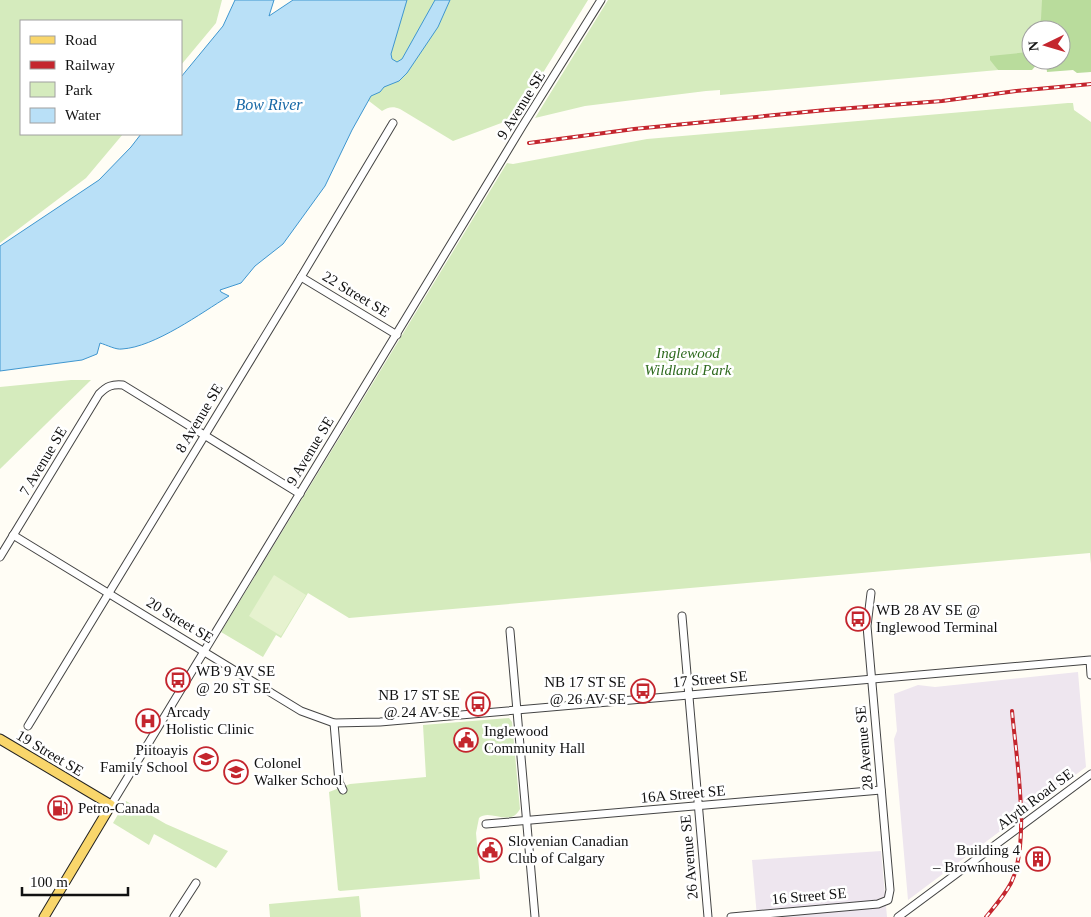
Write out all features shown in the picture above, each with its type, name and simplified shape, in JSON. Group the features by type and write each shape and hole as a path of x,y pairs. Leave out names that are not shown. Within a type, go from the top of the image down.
{"main road":[{"name":"19 Street SE","path":"0,739 111,805"},
{"name":"9 Avenue SE","path":"44,917 111,805"}],"street":[{"name":"9 Avenue SE","path":"111,805 601,0"},
{"name":"8 Avenue SE","path":"28,726 393,123"},
{"name":"22 Street SE","path":"301,277 397,335"},
{"name":"7 Avenue SE","path":"0,556 100,394 113,384 123,385 204,435"},
{"path":"204,435 300,494"},
{"name":"20 Street SE","path":"13,535 301,711 313,717 334,723"},
{"name":"28 Avenue SE","path":"871,593 867,626 890,890 888,900"},
{"name":"26 Avenue SE","path":"682,616 708,917"},
{"path":"510,631 535,917"},
{"path":"1090,660 1091,675"},
{"name":"17 Street SE","path":"334,723 380,722 1090,660"},
{"path":"334,723 339,782 343,790"},
{"name":"Alyth Road SE","path":"898,917 1091,774"},
{"name":"16A Street SE","path":"486,824 881,790"},
{"path":"174,917 196,882"},
{"name":"16 Street SE","path":"731,917 878,904 888,900"}],"shaded area":[{"path":"1078,672 1086,767 908,900 894,739 897,731 894,694 918,685 935,687"},
{"path":"881,851 887,917 757,917 752,860"}],"green space":[{"path":"0,0 222,0 216,23 182,64 182,20 20,20 20,135 122,135 86,178 0,243"},
{"path":"403,0 588,0 515,118 453,141 400,109 391,107 382,111 365,98"},
{"path":"608,0 1091,0 1091,64 1071,64 1071,20 1021,20 1021,64 996,66 998,70 720,95 720,90 706,91 585,106 535,118"},
{"path":"1042,0 1091,0 1091,72 1077,73 1073,70 1047,72 1047,70 1071,70 1071,20 1041,19"},
{"path":"1021,53 1021,70 998,70 990,60 990,56"},
{"name":"Inglewood Wildland Park","path":"1073,103 1074,110 1091,122 1091,564 1090,553 349,618 308,593 281,638 276,635 263,657 221,632 507,163 513,164 647,139"},
{"path":"71,380 91,380 0,469 0,387"},
{"path":"274,575 306,595 281,636 249,616"},
{"path":"509,718 512,722 520,809 511,817 489,815 479,818 476,833 480,879 338,890 329,792 350,784 426,777 423,725"},
{"path":"126,801 166,824 228,851 216,868 154,834 149,845 113,823"},
{"path":"359,896 361,917 270,917 269,904"}],"water":[{"name":"Bow River","path":"235,0 274,0 269,16 293,0 407,0 391,54 392,59 397,62 402,59 435,0 450,0 438,27 407,73 399,81 384,87 380,92 371,96 325,186 283,244 255,266 241,283 220,290 229,296 163,336 135,347 120,349 100,343 97,354 82,360 0,371 0,246 99,180 140,135 182,135 182,76 223,26"}],"railway":[{"path":"529,143 634,129 826,110 942,101 1016,91 1091,84"},
{"path":"986,917 1011,883 1017,865 1020,845 1019,775 1012,711"}],"place":[{"name":"WB 28 AV SE @ Inglewood Terminal","path":"858,619"},
{"name":"WB 9 AV SE @ 20 ST SE","path":"178,680"},
{"name":"NB 17 ST SE @ 26 AV SE","path":"643,691"},
{"name":"NB 17 ST SE @ 24 AV SE","path":"478,704"},
{"name":"Arcady Holistic Clinic","path":"148,721"},
{"name":"Inglewood Community Hall","path":"466,740"},
{"name":"Piitoayis Family School","path":"206,759"},
{"name":"Colonel Walker School","path":"236,772"},
{"name":"Petro-Canada","path":"60,808"},
{"name":"Slovenian Canadian Club of Calgary","path":"490,850"},
{"name":"Building 4 – Brownhouse","path":"1038,859"}]}
